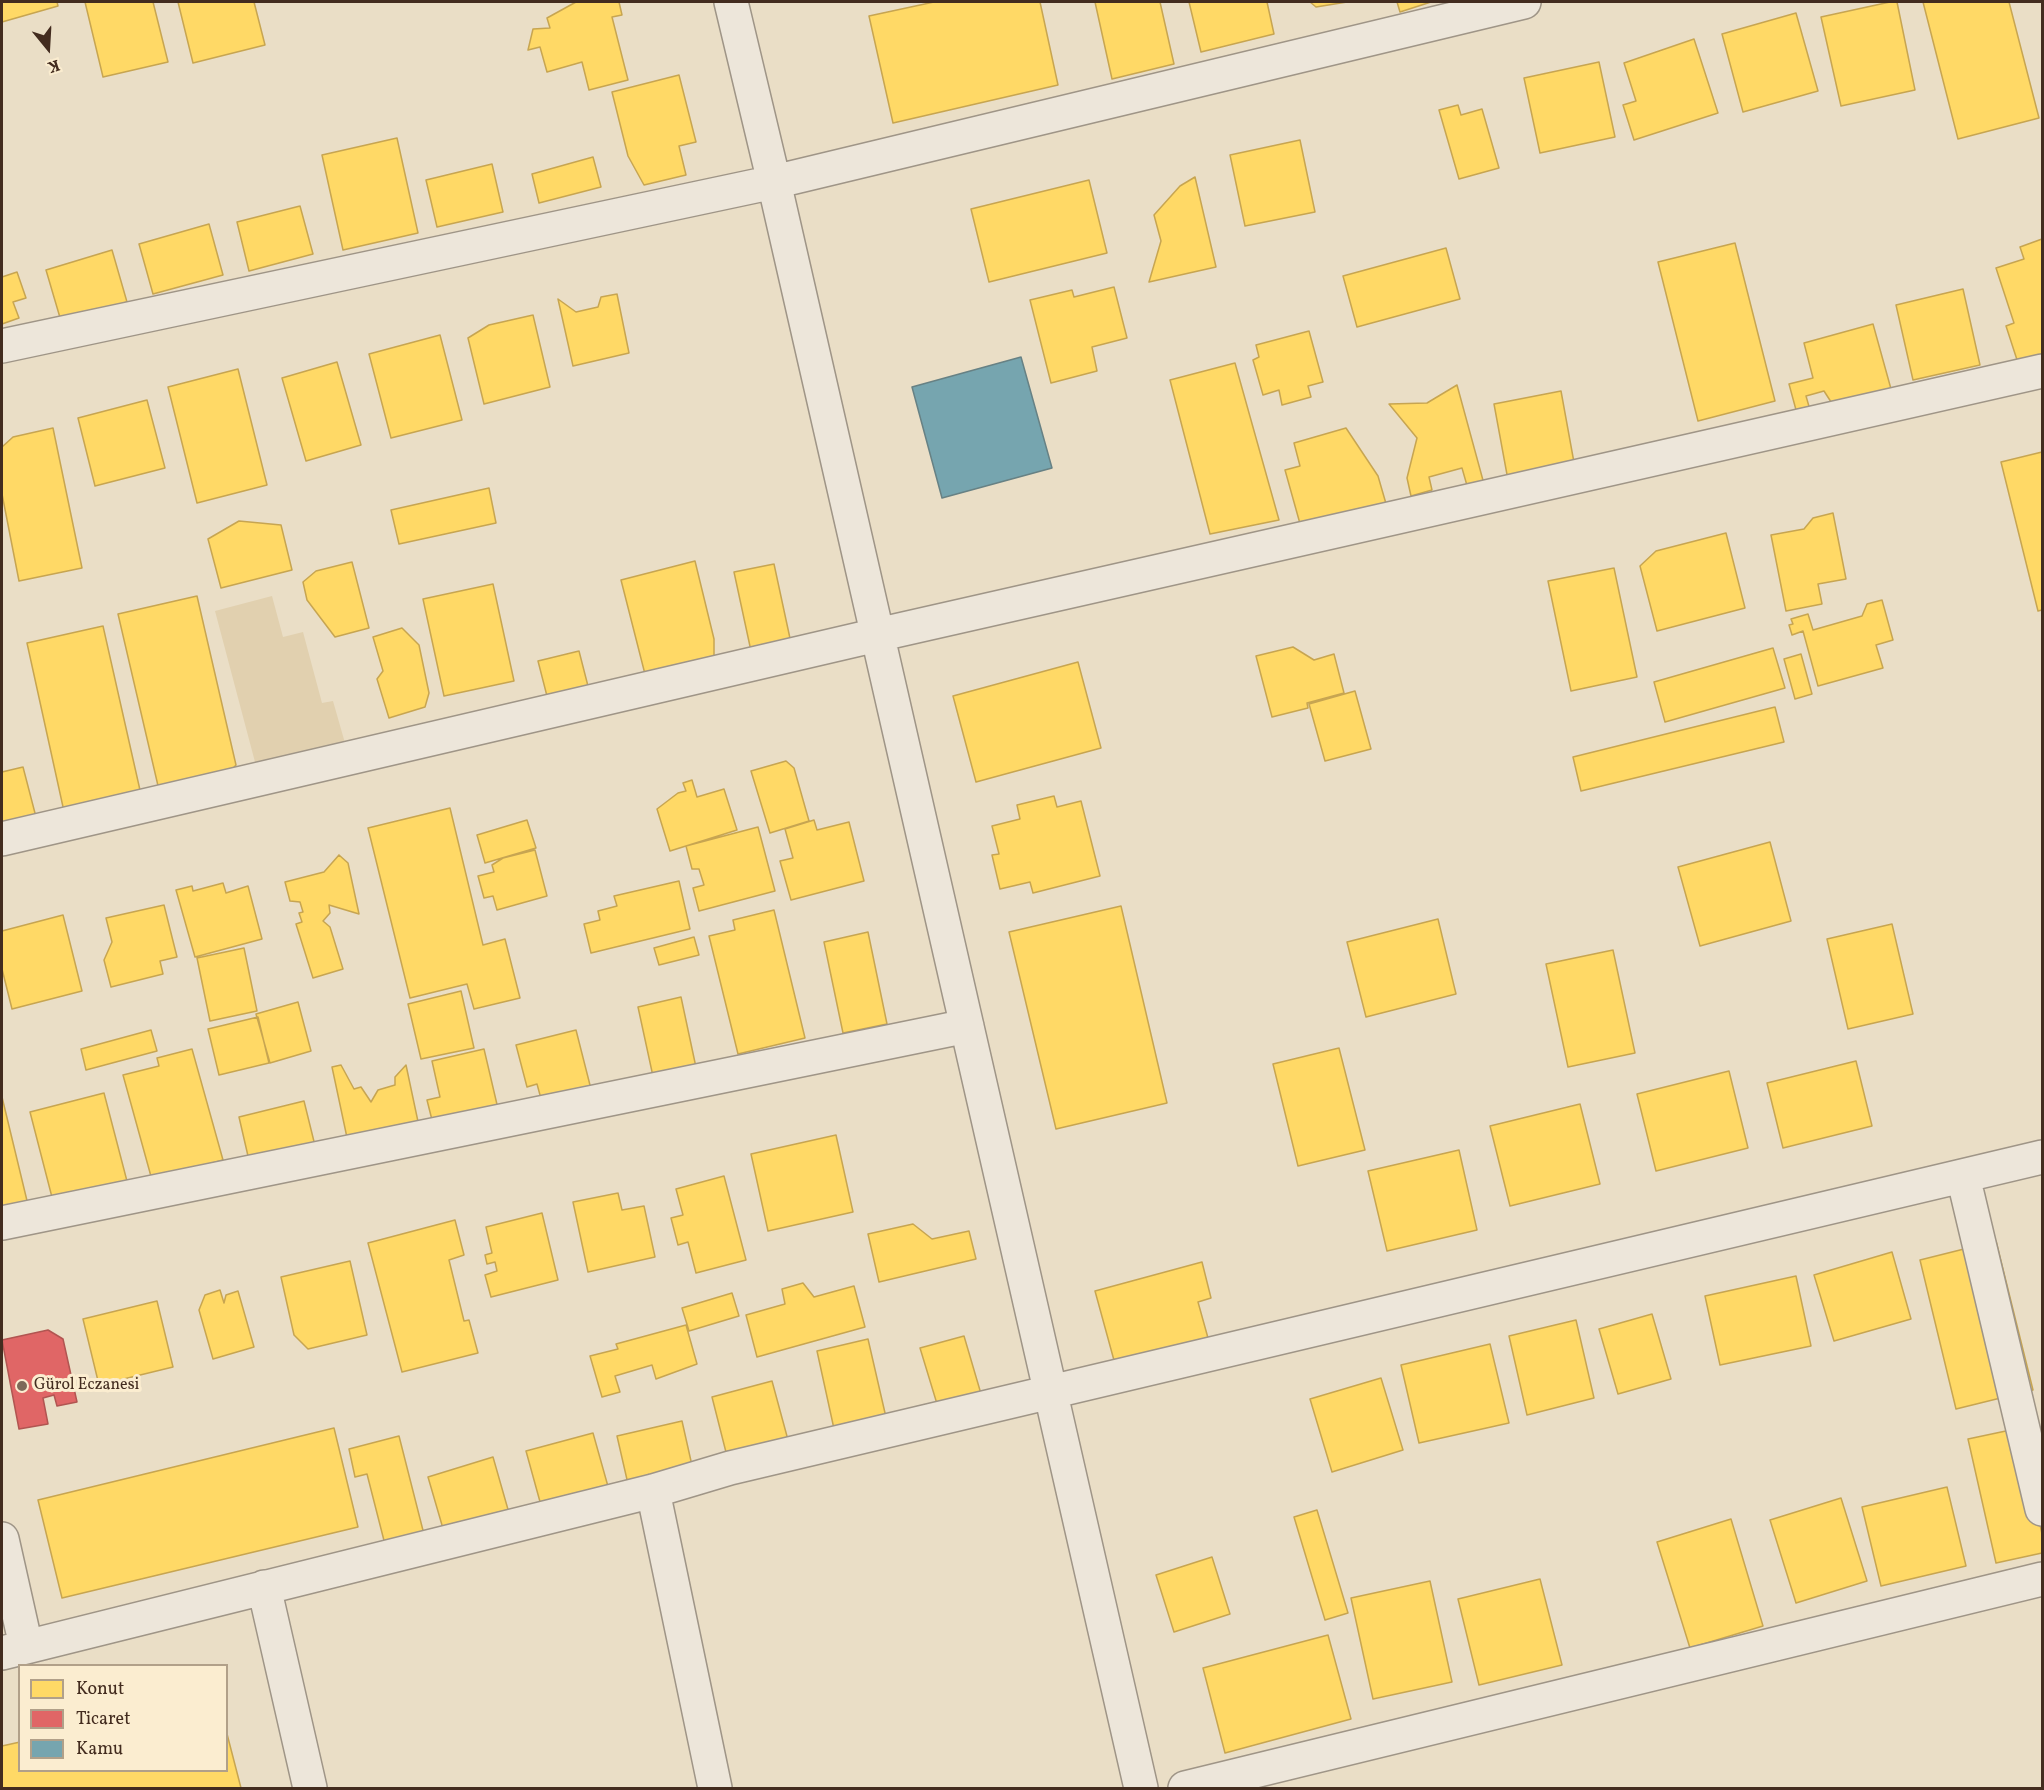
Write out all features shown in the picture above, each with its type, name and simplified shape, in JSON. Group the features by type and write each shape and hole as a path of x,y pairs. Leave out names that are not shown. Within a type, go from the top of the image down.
{"street":[{"path":"731,2 1141,1788"},
{"path":"2,346 774,182 1524,2"},
{"path":"2,839 877,636 2043,371"},
{"path":"2,1223 967,1026"},
{"path":"2,1539 14,1649 653,1491 730,1468 2043,1157"},
{"path":"1963,1176 2043,1509"},
{"path":"653,1491 715,1788"},
{"path":"1185,1788 2043,1579"},
{"path":"264,1587 310,1788"}],"shaded area":[{"path":"272,596 283,637 303,632 322,703 333,701 347,750 248,765 255,762 215,611"}],"building: Konut":[{"path":"2,2 57,2 58,6 2,22"},
{"path":"85,2 153,2 168,62 103,77"},
{"path":"178,2 254,2 265,45 193,63"},
{"path":"576,2 619,2 622,15 612,17 628,80 589,90 582,62 547,72 540,47 528,50 533,29 550,28 547,18"},
{"path":"934,2 1040,2 1058,85 893,123 869,16"},
{"path":"1095,2 1160,2 1174,64 1112,79"},
{"path":"1189,2 1267,2 1274,34 1201,52"},
{"path":"1310,2 1347,2 1316,7"},
{"path":"1397,2 1431,2 1400,12"},
{"path":"1897,2 1915,90 1841,106 1821,17"},
{"path":"1923,2 2009,2 2039,118 1958,139"},
{"path":"1796,13 1818,91 1743,112 1722,34"},
{"path":"1694,39 1718,113 1634,140 1623,105 1636,101 1624,63"},
{"path":"1599,62 1615,137 1540,153 1524,78"},
{"path":"679,75 696,142 679,146 686,175 644,185 628,156 612,92"},
{"path":"1458,105 1461,115 1482,109 1499,168 1459,179 1439,110"},
{"path":"397,138 418,233 343,250 322,155"},
{"path":"1300,140 1315,212 1245,226 1230,155"},
{"path":"593,157 601,187 539,203 532,174"},
{"path":"492,164 503,212 437,227 426,180"},
{"path":"1195,177 1216,267 1149,282 1161,241 1154,215 1180,186"},
{"path":"1089,180 1107,253 989,282 971,209"},
{"path":"300,206 313,254 249,271 237,222"},
{"path":"209,224 223,275 153,294 139,244"},
{"path":"2042,239 2042,359 2019,366 2006,326 2014,323 1996,268 2024,259 2020,247"},
{"path":"1735,243 1775,401 1698,421 1658,262"},
{"path":"1446,248 1460,299 1357,327 1343,276"},
{"path":"112,250 127,302 61,321 46,270"},
{"path":"17,272 26,298 13,302 19,318 2,324 2,277"},
{"path":"1114,287 1127,338 1092,347 1097,371 1051,383 1030,300 1072,290 1074,297"},
{"path":"1963,289 1980,365 1913,380 1896,305"},
{"path":"617,294 629,353 573,366 558,299 576,312 598,307 601,297"},
{"path":"533,315 550,387 484,404 468,338 489,325"},
{"path":"1873,324 1891,389 1833,405 1824,391 1806,396 1812,417 1799,421 1789,384 1813,378 1804,343"},
{"path":"1309,331 1323,382 1308,386 1311,397 1282,405 1279,390 1263,395 1253,360 1259,357 1256,345"},
{"path":"440,335 462,420 391,438 369,354"},
{"path":"337,362 361,445 306,461 282,378"},
{"path":"1235,363 1279,520 1210,534 1170,380"},
{"path":"238,369 267,485 197,503 168,387"},
{"path":"1457,385 1484,484 1468,489 1462,468 1429,477 1432,490 1411,496 1407,478 1417,438 1389,404 1427,403"},
{"path":"1561,391 1575,468 1508,480 1494,404"},
{"path":"147,400 165,468 95,486 78,418"},
{"path":"53,428 82,568 19,581 2,494 2,447 13,437"},
{"path":"1346,428 1378,476 1389,514 1304,538 1285,470 1300,466 1294,443"},
{"path":"2042,452 2042,610 2038,611 2001,462"},
{"path":"489,488 496,523 399,544 391,510"},
{"path":"1833,513 1846,579 1818,584 1822,604 1786,611 1771,535 1804,529 1813,518"},
{"path":"239,521 281,525 292,570 221,588 208,539"},
{"path":"1726,533 1745,608 1657,631 1640,566 1656,551"},
{"path":"695,561 714,639 714,665 647,682 621,580"},
{"path":"352,562 369,628 335,637 307,600 303,582 316,571"},
{"path":"774,564 791,643 751,651 734,572"},
{"path":"1614,568 1637,677 1571,691 1548,581"},
{"path":"493,584 514,681 444,696 423,599"},
{"path":"197,596 236,765 229,773 159,790 118,614"},
{"path":"1882,600 1893,640 1876,645 1883,668 1818,686 1803,631 1792,635 1789,625 1793,624 1791,619 1808,614 1813,630 1862,616 1867,604"},
{"path":"103,626 142,799 65,816 27,643"},
{"path":"402,628 419,645 429,693 425,707 389,718 377,679 383,671 373,637"},
{"path":"1293,647 1314,660 1334,654 1344,693 1307,703 1308,708 1272,717 1256,656"},
{"path":"1773,648 1785,688 1665,722 1654,682"},
{"path":"579,651 589,690 548,700 538,661"},
{"path":"1801,654 1812,694 1795,699 1784,659"},
{"path":"1078,662 1101,748 976,782 953,696"},
{"path":"1355,691 1371,749 1325,761 1309,704"},
{"path":"1775,707 1784,742 1581,791 1573,757"},
{"path":"786,761 794,768 809,821 770,833 751,771"},
{"path":"23,767 36,817 2,826 2,772"},
{"path":"692,780 697,797 724,789 737,830 670,851 657,809 678,793 686,791 683,783"},
{"path":"1054,796 1057,807 1081,801 1100,876 1033,893 1030,882 1000,889 992,855 999,854 992,826 1020,819 1017,805"},
{"path":"450,808 483,945 505,939 520,998 474,1009 467,984 410,998 368,828"},
{"path":"527,820 536,848 485,863 477,835"},
{"path":"814,820 817,830 849,822 864,881 791,900 780,861 793,858 785,829"},
{"path":"758,827 775,891 699,911 693,888 704,885 699,869 692,869 686,846"},
{"path":"1770,842 1791,921 1700,946 1678,867"},
{"path":"535,850 547,896 497,910 493,896 484,898 478,876 494,872 492,865 503,858"},
{"path":"339,855 348,863 359,914 329,905 330,913 323,921 330,927 343,969 313,978 296,924 302,922 299,913 303,912 300,902 290,901 285,882 324,872"},
{"path":"679,881 690,929 591,953 584,924 600,920 598,911 617,906 614,896"},
{"path":"223,883 226,893 248,886 262,939 195,957 176,890 192,886 193,891"},
{"path":"164,905 177,957 160,961 163,974 111,987 104,960 112,942 106,918"},
{"path":"1121,906 1167,1103 1056,1129 1009,932"},
{"path":"774,910 805,1038 738,1054 709,936 735,930 733,920"},
{"path":"63,915 82,991 12,1009 2,969 2,931"},
{"path":"1438,919 1456,994 1366,1017 1347,942"},
{"path":"1892,924 1913,1014 1848,1029 1827,939"},
{"path":"868,932 887,1024 843,1033 824,942"},
{"path":"694,937 699,955 659,965 654,948"},
{"path":"244,948 257,1011 210,1021 197,958"},
{"path":"1613,950 1635,1053 1568,1067 1546,964"},
{"path":"461,991 474,1048 421,1059 408,1004"},
{"path":"681,997 697,1072 654,1081 638,1007"},
{"path":"298,1002 311,1051 270,1063 256,1014"},
{"path":"258,1017 269,1063 219,1075 208,1029"},
{"path":"151,1030 157,1051 86,1070 81,1049"},
{"path":"576,1030 592,1093 543,1106 537,1084 527,1087 516,1045"},
{"path":"1339,1048 1365,1150 1298,1166 1273,1064"},
{"path":"192,1049 223,1160 152,1180 123,1075 159,1066 157,1058"},
{"path":"484,1049 499,1113 434,1128 427,1100 440,1097 432,1061"},
{"path":"1856,1061 1872,1126 1783,1148 1767,1083"},
{"path":"341,1065 354,1089 361,1087 371,1102 378,1090 395,1085 395,1077 406,1065 420,1131 349,1147 332,1067"},
{"path":"1729,1071 1748,1148 1656,1171 1637,1094"},
{"path":"104,1093 128,1185 54,1205 30,1112"},
{"path":"2,1097 29,1209 2,1216"},
{"path":"304,1101 321,1170 251,1169 239,1117"},
{"path":"1580,1104 1600,1184 1510,1206 1490,1126"},
{"path":"836,1135 853,1212 768,1231 751,1154"},
{"path":"1459,1150 1477,1230 1387,1251 1368,1171"},
{"path":"724,1176 746,1260 696,1273 688,1242 678,1245 671,1218 683,1215 676,1189"},
{"path":"618,1193 622,1210 644,1206 655,1257 588,1272 573,1202"},
{"path":"542,1213 558,1280 491,1297 485,1275 497,1271 495,1262 487,1264 485,1255 492,1253 486,1227"},
{"path":"455,1220 464,1255 449,1260 464,1321 469,1320 478,1353 402,1372 368,1243"},
{"path":"913,1224 932,1239 969,1231 976,1259 879,1282 868,1234"},
{"path":"1996,1241 2033,1390 1956,1409 1920,1260"},
{"path":"1892,1252 1911,1319 1834,1341 1814,1275"},
{"path":"350,1261 367,1335 308,1349 294,1335 281,1277"},
{"path":"1202,1262 1211,1298 1198,1302 1208,1338 1115,1364 1095,1291"},
{"path":"1796,1276 1811,1346 1720,1365 1705,1296"},
{"path":"803,1283 814,1297 854,1286 865,1327 757,1357 746,1315 785,1304 782,1289"},
{"path":"220,1290 224,1303 226,1295 238,1291 254,1347 213,1359 199,1310 205,1295"},
{"path":"732,1293 739,1316 689,1331 682,1308"},
{"path":"157,1301 173,1367 99,1385 83,1319"},
{"path":"1652,1314 1671,1379 1618,1394 1599,1329"},
{"path":"1576,1320 1594,1398 1527,1415 1509,1336"},
{"path":"686,1325 697,1364 656,1379 652,1365 615,1376 620,1392 602,1397 590,1356 618,1349 616,1344"},
{"path":"964,1336 984,1404 941,1417 920,1348"},
{"path":"868,1339 888,1426 836,1438 817,1351"},
{"path":"1490,1344 1509,1423 1419,1443 1401,1365"},
{"path":"1381,1378 1403,1450 1332,1472 1310,1399"},
{"path":"772,1381 791,1451 730,1468 712,1397"},
{"path":"682,1421 693,1470 628,1484 617,1436"},
{"path":"334,1428 358,1527 62,1598 38,1500"},
{"path":"2020,1428 2042,1534 2042,1553 1996,1563 1968,1439"},
{"path":"593,1433 609,1490 542,1509 526,1451"},
{"path":"399,1436 430,1558 391,1568 367,1474 355,1477 349,1449"},
{"path":"493,1457 509,1513 444,1532 428,1477"},
{"path":"1947,1487 1966,1566 1881,1586 1862,1507"},
{"path":"1841,1498 1867,1581 1796,1603 1770,1520"},
{"path":"1317,1510 1348,1613 1325,1620 1294,1517"},
{"path":"1731,1519 1763,1626 1690,1648 1657,1542"},
{"path":"1212,1557 1230,1614 1174,1632 1156,1575"},
{"path":"1540,1579 1562,1665 1479,1685 1458,1599"},
{"path":"1430,1581 1452,1682 1373,1699 1351,1598"},
{"path":"1328,1635 1351,1719 1225,1753 1203,1668"},
{"path":"228,1738 241,1788 2,1788 2,1746 18,1742 18,1772 228,1772"}],"building: Ticaret":[{"path":"48,1330 63,1339 77,1402 57,1406 54,1395 43,1398 48,1424 19,1429 2,1340"}],"building: Kamu":[{"path":"1021,357 1052,468 942,498 912,387"}],"place":[{"name":"Gürol Eczanesi","path":"22,1386"}]}
